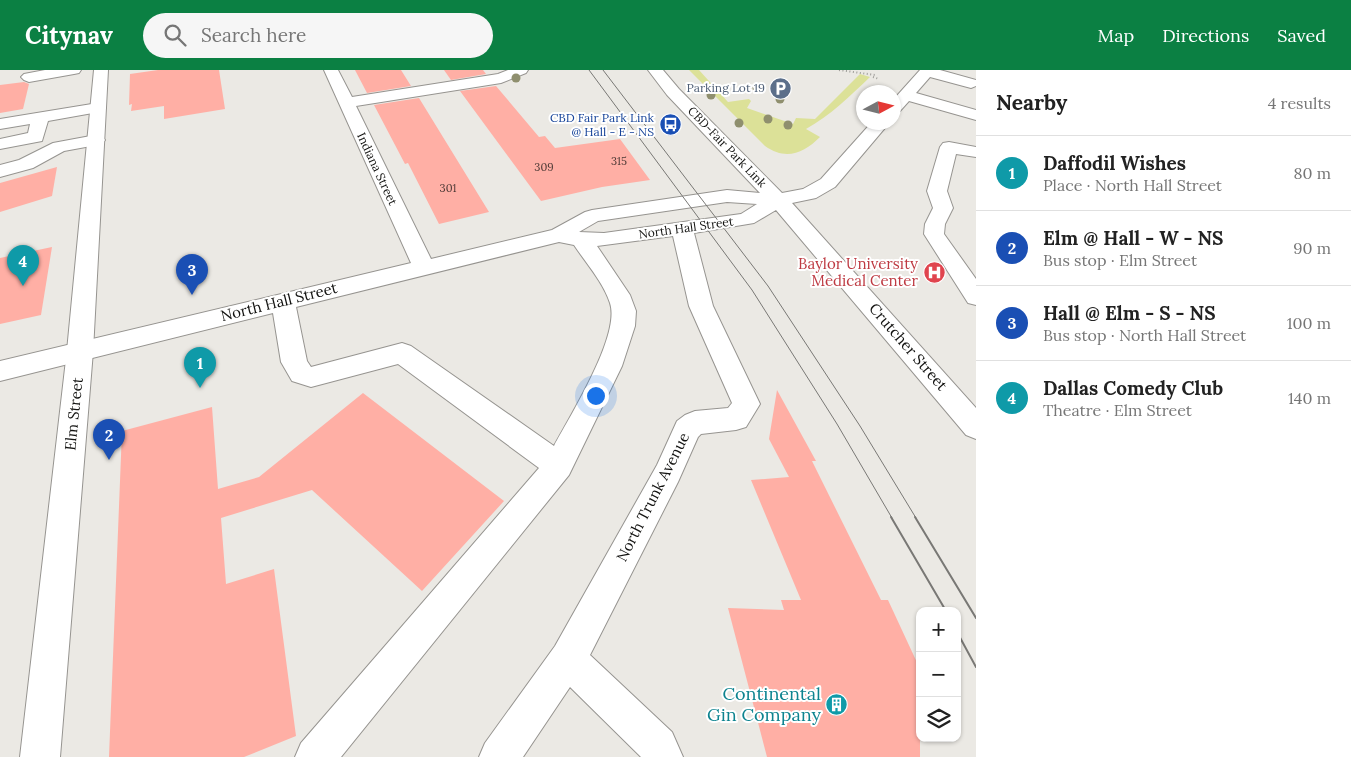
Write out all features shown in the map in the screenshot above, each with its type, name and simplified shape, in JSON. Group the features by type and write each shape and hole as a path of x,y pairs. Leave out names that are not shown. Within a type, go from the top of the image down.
{"street":[{"path":"29,77 74,70"},
{"name":"Elm Street","path":"40,757 80,351 101,70"},
{"name":"Indiana Street","path":"331,70 424,267"},
{"path":"346,103 501,78 521,70"},
{"name":"CBD-Fair Park Link","path":"656,70 673,92 778,200"},
{"path":"901,101 928,71 971,84"},
{"path":"906,95 976,115"},
{"path":"0,124 98,108"},
{"path":"0,144 36,137 40,117"},
{"name":"North Hall Street","path":"570,237 592,216 728,196 778,200 808,194 828,184 875,130"},
{"path":"0,171 26,164 59,146 96,140"},
{"path":"976,152 950,147 938,191 943,208 935,224 934,234 976,297"},
{"name":"North Hall Street","path":"0,371 424,267 570,237 604,240 747,220 778,200"},
{"name":"Crutcher Street","path":"778,200 963,394 976,427"},
{"name":"North Trunk Avenue","path":"499,757 568,659 668,473 686,429 695,423 736,419 746,404 701,306 682,229"},
{"path":"314,757 559,466 612,359 622,329 624,310 619,298 570,237"},
{"path":"283,302 294,362 300,374 310,376 402,353 559,466"},
{"path":"568,659 658,746 663,757"}],"path":[{"path":"839,70 874,76 879,79"}],"green space":[{"path":"689,70 699,70 728,102 749,99 751,101 747,108 793,124 796,118 815,119 860,74 870,77 862,85 856,85 856,90 832,112 806,129 820,137 808,147 801,151 787,154 773,151 765,146"}],"building":[{"path":"158,70 219,70 225,109 164,119 164,106 131,111 132,104 129,105 130,74"},
{"path":"355,70 401,70 411,86 367,93"},
{"path":"444,70 483,70 486,74 451,80"},
{"path":"24,82 29,84 23,109 0,113 0,85"},
{"path":"496,86 539,137 545,136 555,148 620,139 650,180 602,187 541,201 460,91"},
{"path":"419,98 489,212 439,224 408,163 405,164 374,105"},
{"path":"57,167 52,196 0,212 0,183"},
{"path":"52,247 41,315 0,324 0,258"},
{"name":"Continental Gin Company","path":"777,390 816,461 812,461 881,600 888,600 916,660 916,742 920,742 920,757 767,757 728,608 784,610 781,600 801,600 751,480 789,477 769,439"},
{"path":"363,393 504,501 422,591 312,490 221,518 226,584 274,569 296,736 244,757 109,757 122,431 212,407 218,489 259,477"}],"tram line":[{"path":"589,70 752,290 837,424 892,518"},
{"path":"603,70 768,286 860,426 916,518"},
{"path":"891,517 944,607"},
{"path":"915,517 976,618"},
{"path":"961,639 976,667"}],"place":[{"name":"Parking Lot 19","path":"781,88"},
{"name":"CBD Fair Park Link @ Hall - E - NS","path":"670,125"},
{"name":"Baylor University Medical Center","path":"934,273"},
{"name":"Dallas Comedy Club","path":"23,286"},
{"name":"Hall @ Elm - S - NS","path":"192,295"},
{"name":"Daffodil Wishes","path":"200,388"},
{"name":"Elm @ Hall - W - NS","path":"109,460"},
{"name":"Continental Gin Company","path":"837,704"}]}
